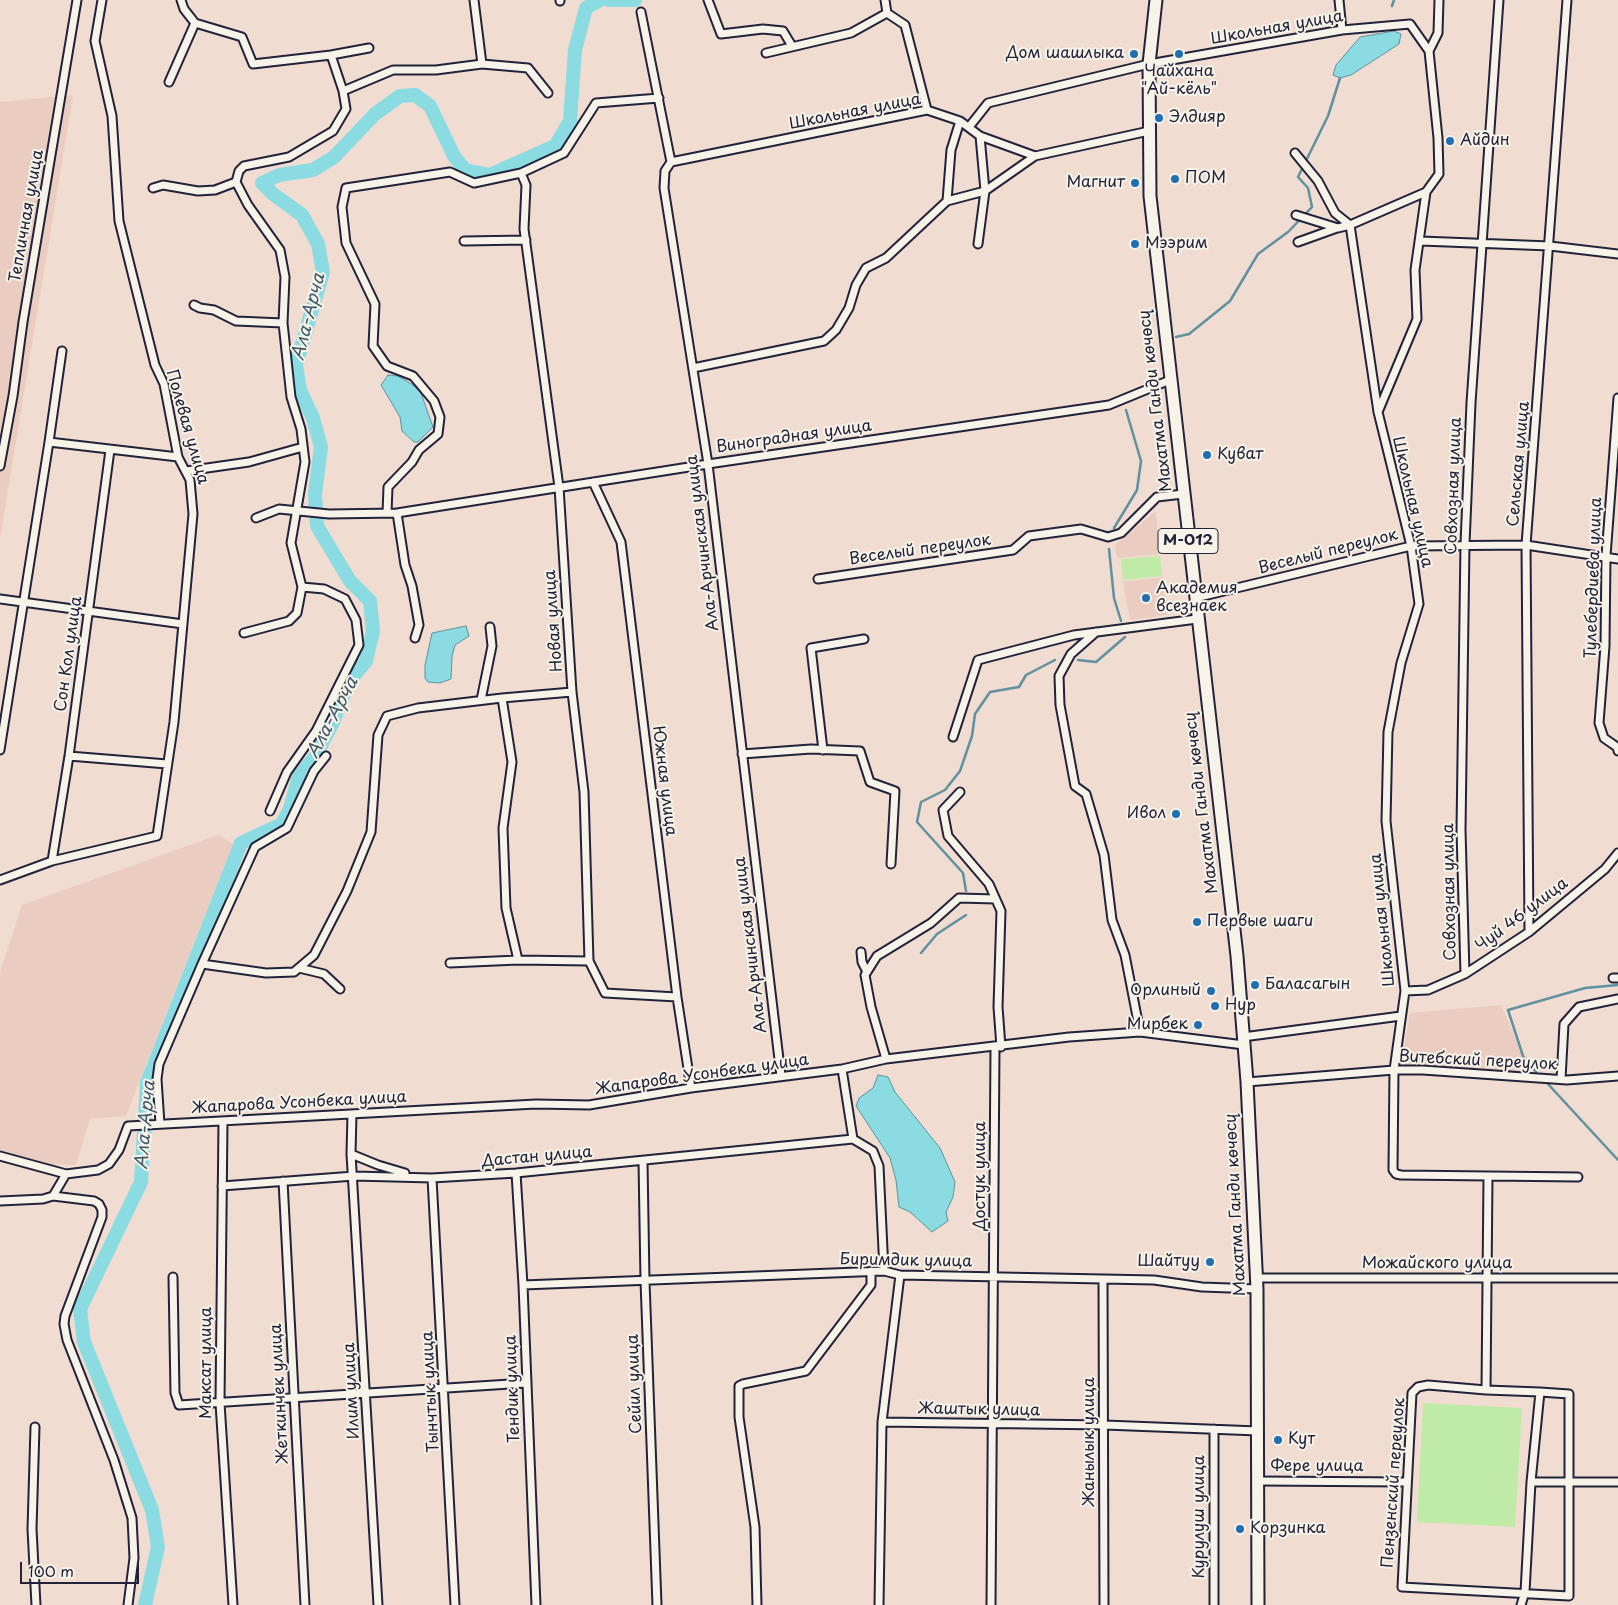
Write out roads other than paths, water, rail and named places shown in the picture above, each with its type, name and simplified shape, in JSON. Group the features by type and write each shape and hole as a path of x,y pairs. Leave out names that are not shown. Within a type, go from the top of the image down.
{"main road":[{"name":"Махатма Ганди көчөсү","path":"1156,0 1149,64 1151,205 1237,956 1247,1082 1257,1284 1258,1605"}],"street":[{"name":"Тепличная улица","path":"0,466 77,0"},
{"name":"Полевая улица","path":"52,861 157,836 168,764 193,514 190,480 178,457 164,384 155,365 119,221 112,116 95,41 102,0"},
{"path":"181,0 184,9 195,23 242,37 253,64 331,55 369,48"},
{"path":"474,0 482,64"},
{"path":"708,0 721,34 763,29 783,30 792,46"},
{"path":"885,0 887,13 905,25 927,110"},
{"path":"1339,0 1342,30"},
{"path":"1378,412 1417,320 1415,270 1421,241 1426,192 1439,174 1438,138 1429,51 1438,33 1439,0"},
{"name":"Совхозная улица","path":"1465,974 1461,830 1465,544 1471,403 1499,0"},
{"name":"Сельская улица","path":"1529,932 1526,545 1550,246 1567,0"},
{"name":"Ала-Арчинская улица","path":"641,12 671,162 665,171 664,188 708,464 781,1076"},
{"path":"766,53 851,33 887,13"},
{"path":"169,82 195,23"},
{"name":"Школьная улица","path":"969,127 988,103 1149,64 1342,30 1410,24 1429,51"},
{"path":"244,634 289,621 297,614 302,587 291,543 305,462 301,429 291,397 283,323 285,277 280,250 248,205 236,182 239,171 244,166 289,157 333,131 346,109 343,91 331,55"},
{"path":"343,91 393,70 436,70 482,64 528,68 548,93"},
{"path":"387,513 388,487 412,462 419,450 438,434 440,417 434,400 413,376 388,366 373,346 375,304 346,244 342,207 346,188 450,172 474,182 521,173 564,153 596,103 659,98"},
{"name":"Школьная улица","path":"671,162 927,110 960,121 980,136 1035,156"},
{"path":"947,201 951,150 960,121"},
{"path":"693,368 824,341 836,330 849,308 856,285 866,268 886,258 947,201 985,191 1035,156 1149,131"},
{"path":"978,244 985,191 980,136"},
{"path":"1295,153 1318,181 1335,214 1350,225"},
{"name":"Новая улица","path":"521,173 526,185 526,240 559,488 572,692 584,792 589,960 605,993 677,997"},
{"path":"153,188 163,185 198,190 216,190 236,182"},
{"path":"1298,242 1350,225 1426,192"},
{"path":"1296,215 1338,228"},
{"name":"Школьная улица","path":"1350,225 1378,412 1411,546 1419,604 1401,663 1388,732 1386,821 1405,991 1394,1070 1392,1164 1396,1174 1488,1176"},
{"path":"464,241 526,240"},
{"path":"1421,241 1550,246 1618,254"},
{"path":"194,305 214,310 236,321 283,323"},
{"path":"0,750 50,442 62,350"},
{"name":"Виноградная улица","path":"256,518 279,509 329,514 397,513 708,464 1109,405 1170,380"},
{"name":"Тулебердиева улица","path":"1618,398 1606,556 1605,646 1599,723 1604,738 1618,747"},
{"path":"50,442 178,457"},
{"path":"186,471 249,462 304,446"},
{"name":"Сон Кол улица","path":"52,861 69,756 110,450"},
{"name":"Южная улица","path":"593,482 621,542 677,997 691,1088"},
{"name":"Веселый переулок","path":"818,579 1013,550 1028,536 1081,529 1108,538 1121,533 1157,497 1183,494"},
{"path":"397,513 405,565 412,586 419,625 415,638"},
{"name":"Веселый переулок","path":"1195,598 1411,546 1465,544 1526,545 1618,559"},
{"path":"270,811 288,772 316,731 359,645 356,620 345,599 324,589 302,587"},
{"path":"0,599 183,624"},
{"path":"953,737 978,660 1074,634 1197,619"},
{"path":"481,700 492,646 490,627"},
{"path":"1096,632 1071,654 1059,676 1060,705 1075,786 1086,794 1104,856 1112,920 1125,955 1140,1032"},
{"path":"823,750 812,648 864,639"},
{"path":"202,964 266,973 294,972 314,955 347,891 371,832 378,735 388,716 418,708 572,692"},
{"path":"502,698 512,762 503,828 506,908 518,960"},
{"path":"742,754 823,750 860,752 870,782 895,791 891,864"},
{"path":"69,756 168,764"},
{"path":"160,1124 158,1064 202,964 255,847 287,828 314,771 326,756"},
{"name":"Достук улица","path":"960,792 943,810 948,836 989,884 1001,911 998,1007 991,1605"},
{"name":"Чуй 46 улица","path":"1405,991 1428,990 1465,974 1529,932 1605,869 1618,853"},
{"path":"0,880 52,861"},
{"path":"886,1059 871,1007 865,975 877,956 931,923 959,898 995,899"},
{"path":"861,952 862,962 867,972"},
{"path":"450,963 518,960 589,960"},
{"path":"299,968 324,974 340,989"},
{"path":"1561,1079 1564,1024 1579,1007 1618,999"},
{"name":"Жапарова Усонбека улица","path":"66,1174 98,1170 109,1164 119,1150 128,1126 536,1104 589,1105 691,1088 842,1068 886,1059 1069,1037 1140,1032 1244,1041 1401,1016"},
{"path":"842,1068 854,1139 873,1151 879,1166 884,1271"},
{"name":"Витебский переулок","path":"1247,1082 1394,1070 1423,1070 1561,1079 1618,1076"},
{"name":"Илим улица","path":"352,1114 352,1154 378,1605"},
{"name":"Максат улица","path":"223,1121 220,1402 233,1605"},
{"name":"Дастан улица","path":"222,1186 354,1176 419,1176 432,1178 516,1173 854,1139"},
{"path":"352,1154 392,1170 419,1176"},
{"path":"0,1156 66,1174 53,1196"},
{"name":"Сейил улица","path":"643,1161 645,1281 657,1605"},
{"name":"Тендик улица","path":"516,1173 523,1285 536,1605"},
{"path":"1486,1390 1488,1176 1578,1177"},
{"name":"Тынчтык улица","path":"432,1178 445,1389 455,1605"},
{"name":"Жеткинчек улица","path":"282,1182 305,1605"},
{"path":"0,1201 43,1199 53,1196 94,1201 99,1204 102,1210 102,1217 65,1316 64,1324 66,1340 114,1460 132,1518 134,1558 128,1605"},
{"path":"757,1605 755,1527 739,1417 739,1386 806,1371 871,1285 871,1271"},
{"name":"Биримдик улица","path":"523,1285 871,1271 884,1271 900,1275 1154,1280 1202,1287 1257,1284"},
{"path":"879,1605 882,1422 900,1275"},
{"path":"173,1277 175,1394 179,1405 526,1384"},
{"name":"Жанылык улица","path":"1103,1278 1104,1605"},
{"name":"Можайского улица","path":"1257,1284 1488,1278 1618,1278"},
{"name":"Пензенский переулок","path":"1525,1592 1402,1587 1412,1393 1418,1387 1428,1385 1569,1394 1568,1482"},
{"path":"1521,1605 1525,1592 1531,1482 1540,1392"},
{"name":"Жаштык улица","path":"882,1422 1104,1425 1258,1431"},
{"path":"35,1427 32,1530 36,1605"},
{"name":"Курулуш улица","path":"1214,1429 1214,1605"},
{"name":"Фере улица","path":"1258,1481 1407,1482"},
{"path":"1531,1482 1618,1482"},
{"path":"1525,1592 1570,1596 1568,1482"}],"water":[{"path":"1394,31 1401,34 1399,44 1351,75 1340,78 1333,75 1336,65 1360,37"},
{"path":"388,375 398,376 413,385 421,393 433,427 418,442 414,442 402,431 400,417 381,385"},
{"path":"466,626 469,636 455,645 452,656 451,679 440,683 428,682 425,678 425,665 432,633"},
{"path":"878,1075 888,1077 895,1092 940,1148 955,1182 953,1197 946,1212 948,1221 932,1232 910,1212 899,1207 896,1180 890,1158 856,1106 859,1098 873,1088"}],"waterway":[{"name":"Ала-Арча","path":"145,1605 158,1547 152,1510 84,1342 80,1309 141,1182 147,1083 241,843 282,824 290,809 299,776 315,757 333,722 348,683 366,661 373,631 370,601 350,581 317,526 315,494 321,447 313,418 300,390 296,365 323,272 318,244 302,215 273,194 262,183 279,175 313,170 334,157 375,114 400,96 415,95 430,106 454,156 465,170 490,175 555,146 570,121 575,50 586,8 600,0"},
{"name":"Ала-Арча","path":"609,0 635,0"},
{"path":"1392,6 1394,0"},
{"path":"1176,337 1189,334 1230,301 1258,254 1288,232 1312,207 1308,188 1298,177 1328,116 1340,78"},
{"path":"1114,528 1137,490 1141,461 1126,410"},
{"path":"1109,549 1114,598 1121,621"},
{"path":"1078,660 1096,662 1125,637"},
{"path":"966,891 963,873 917,822 921,802 945,790 960,771 972,736 975,714 990,692 1019,687 1026,675 1055,660"},
{"path":"921,953 937,934 966,915"},
{"path":"1536,1072 1523,1056 1508,1010 1585,988 1618,985"},
{"path":"1548,1084 1618,1160"}],"place":[{"name":"Дом шашлыка","path":"1134,54"},
{"name":"Чайхана \"Ай-кёль\"","path":"1179,54"},
{"name":"Элдияр","path":"1159,118"},
{"name":"Айдин","path":"1450,141"},
{"name":"ПОМ","path":"1175,179"},
{"name":"Магнит","path":"1135,183"},
{"name":"Мээрим","path":"1135,244"},
{"name":"Куват","path":"1207,455"},
{"name":"Академия всезнаек","path":"1146,598"},
{"name":"Ивол","path":"1176,814"},
{"name":"Первые шаги","path":"1197,922"},
{"name":"Баласагын","path":"1255,985"},
{"name":"Орлиный","path":"1211,991"},
{"name":"Нур","path":"1215,1006"},
{"name":"Мирбек","path":"1198,1025"},
{"name":"Шайтуу","path":"1210,1262"},
{"name":"Кут","path":"1278,1440"},
{"name":"Корзинка","path":"1240,1529"}]}
